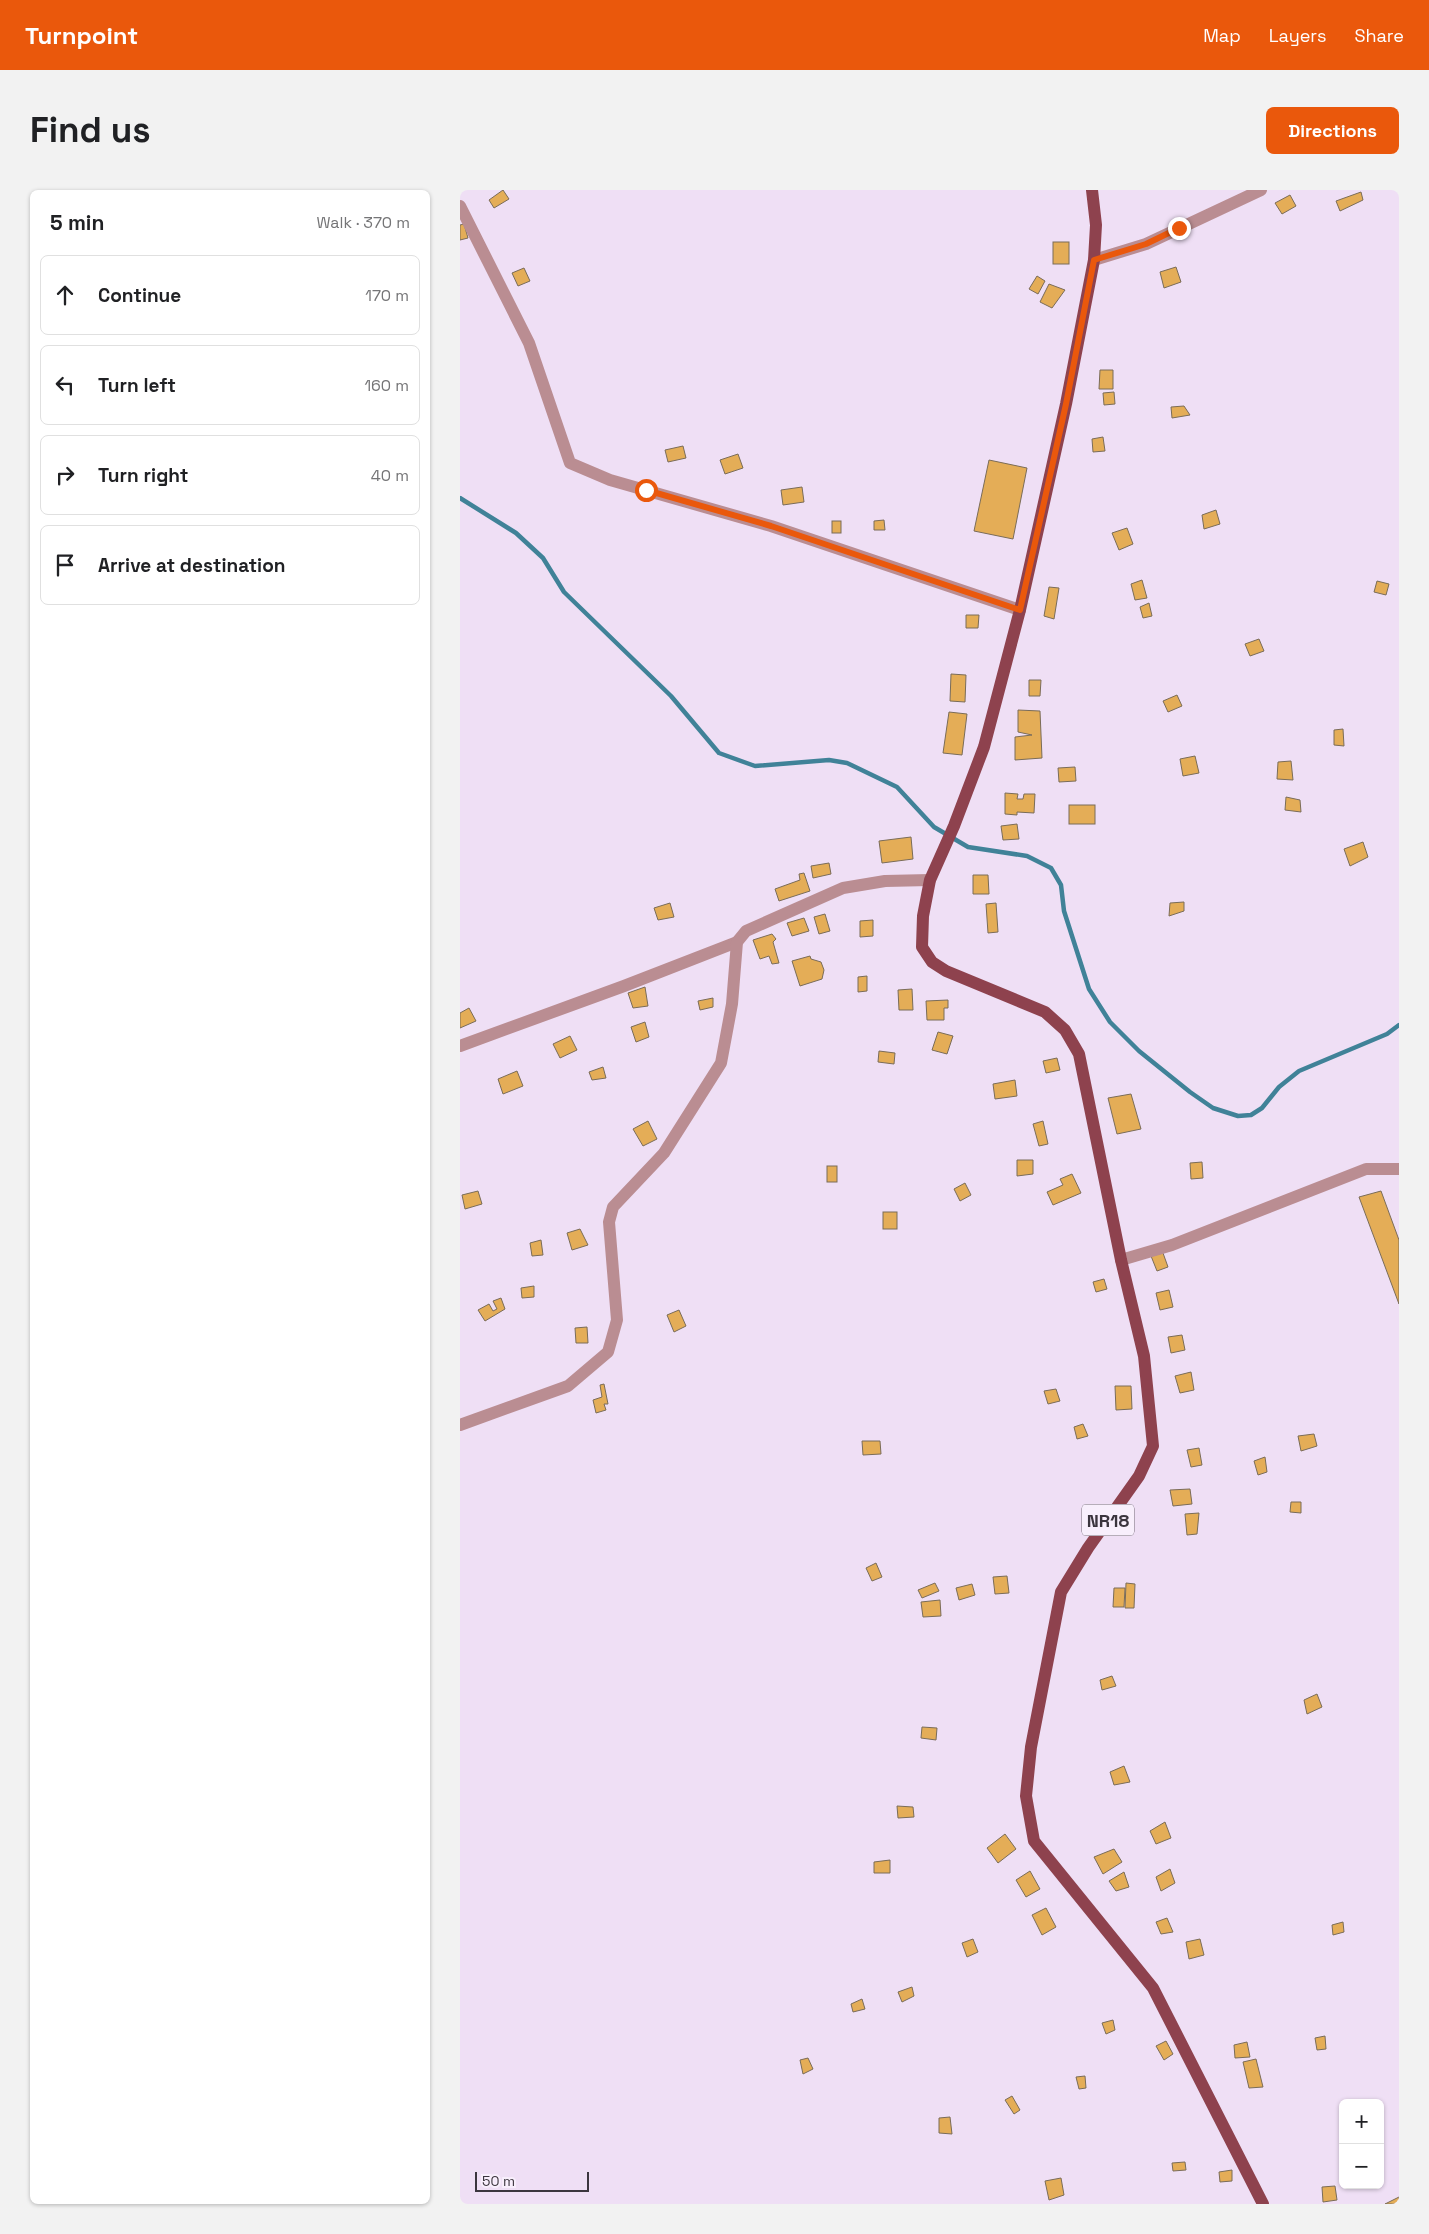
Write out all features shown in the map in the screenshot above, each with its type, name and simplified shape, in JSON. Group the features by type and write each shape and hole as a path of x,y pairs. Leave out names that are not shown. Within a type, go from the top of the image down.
{"main road":[{"name":"NR18","path":"1092,190 1096,225 1094,260 1066,404 1020,610 984,748 939,864 930,880 923,916 922,947 932,962 946,971 1045,1012 1065,1030 1079,1054 1120,1260 1144,1356 1153,1446 1140,1476 1088,1548 1061,1592 1031,1747 1026,1796 1034,1841 1153,1988 1263,2204"}],"street":[{"path":"1094,260 1146,244 1261,190"},
{"path":"460,206 529,343 570,463 610,480 771,526 1020,610"},
{"path":"460,1046 737,942 746,931 843,888 885,881 930,880"},
{"path":"460,1425 568,1386 608,1352 617,1320 609,1222 613,1207 664,1153 721,1063 732,1004 737,942"},
{"path":"1120,1260 1172,1245 1366,1169 1399,1169"}],"building":[{"path":"503,190 509,199 494,208 489,200"},
{"path":"1361,192 1363,200 1340,211 1336,201"},
{"path":"1290,195 1296,206 1282,214 1275,203"},
{"path":"464,224 468,238 460,240 460,225"},
{"path":"1053,242 1069,242 1069,264 1053,264"},
{"path":"1176,267 1181,282 1164,288 1160,272"},
{"path":"524,268 530,281 518,286 512,273"},
{"path":"1037,276 1045,281 1038,294 1029,289"},
{"path":"1049,284 1065,290 1052,308 1040,302"},
{"path":"1100,370 1113,370 1113,389 1099,389"},
{"path":"1114,392 1115,404 1104,405 1103,393"},
{"path":"1184,406 1190,415 1172,418 1171,407"},
{"path":"1103,437 1105,451 1093,452 1092,439"},
{"path":"683,446 686,458 668,462 665,450"},
{"path":"738,454 743,468 725,474 720,460"},
{"path":"989,460 1027,468 1013,539 974,531"},
{"path":"802,487 804,502 783,505 781,490"},
{"path":"1216,510 1220,524 1204,529 1202,515"},
{"path":"884,520 885,530 874,530 874,521"},
{"path":"832,521 841,521 841,533 832,533"},
{"path":"1127,528 1133,544 1119,550 1112,533"},
{"path":"1142,580 1147,598 1135,600 1131,584"},
{"path":"1377,581 1389,584 1386,595 1374,592"},
{"path":"1049,587 1059,588 1054,619 1044,616"},
{"path":"1149,603 1152,616 1143,618 1140,607"},
{"path":"966,615 979,615 978,628 966,628"},
{"path":"1259,639 1264,651 1250,656 1245,644"},
{"path":"951,674 966,675 965,702 950,701"},
{"path":"1029,680 1041,680 1040,696 1029,696"},
{"path":"1177,695 1182,706 1168,712 1163,701"},
{"path":"1018,710 1040,711 1042,758 1015,760 1015,737 1032,735 1018,732"},
{"path":"949,712 967,714 962,755 943,753"},
{"path":"1343,729 1344,746 1334,745 1334,730"},
{"path":"1195,756 1199,773 1183,776 1180,759"},
{"path":"1291,761 1293,780 1277,779 1278,762"},
{"path":"1075,767 1076,781 1059,782 1058,768"},
{"path":"1005,793 1018,794 1017,799 1023,799 1024,794 1035,794 1034,813 1017,812 1017,815 1005,814"},
{"path":"1286,797 1300,800 1301,812 1285,810"},
{"path":"1069,805 1095,805 1095,824 1069,824"},
{"path":"1017,824 1019,839 1003,840 1001,826"},
{"path":"911,837 913,859 882,863 879,841"},
{"path":"1363,842 1368,857 1350,866 1344,849"},
{"path":"829,863 831,874 813,878 811,866"},
{"path":"804,873 810,891 779,901 775,889 800,880 799,874"},
{"path":"973,875 988,875 989,894 973,894"},
{"path":"1184,902 1184,911 1169,916 1170,903"},
{"path":"670,903 674,917 658,920 654,908"},
{"path":"996,903 998,932 988,933 986,904"},
{"path":"825,914 830,931 819,934 814,917"},
{"path":"804,918 809,931 792,936 787,923"},
{"path":"873,920 873,936 860,937 860,921"},
{"path":"772,934 776,939 773,942 779,963 772,964 769,956 760,959 753,940"},
{"path":"810,956 811,959 821,962 824,970 822,979 800,986 792,961"},
{"path":"867,976 867,991 858,992 858,977"},
{"path":"645,987 648,1006 633,1008 628,993"},
{"path":"912,989 913,1010 899,1010 898,990"},
{"path":"713,998 713,1007 700,1010 698,1001"},
{"path":"948,1000 948,1008 944,1008 944,1020 927,1020 926,1001"},
{"path":"469,1008 476,1021 460,1028 460,1013"},
{"path":"645,1022 649,1037 636,1042 631,1027"},
{"path":"938,1032 953,1036 947,1054 932,1050"},
{"path":"570,1036 577,1050 560,1058 553,1044"},
{"path":"879,1051 895,1053 894,1064 878,1062"},
{"path":"1057,1058 1060,1070 1046,1073 1043,1061"},
{"path":"603,1067 606,1078 592,1080 589,1072"},
{"path":"517,1071 523,1086 503,1094 498,1079"},
{"path":"1015,1080 1017,1096 995,1099 993,1084"},
{"path":"1131,1094 1141,1129 1117,1134 1108,1098"},
{"path":"648,1121 657,1139 643,1146 633,1129"},
{"path":"1043,1121 1048,1144 1039,1146 1033,1124"},
{"path":"1017,1160 1033,1160 1033,1174 1017,1176"},
{"path":"1202,1162 1203,1178 1191,1179 1190,1163"},
{"path":"827,1166 837,1166 837,1182 827,1182"},
{"path":"1072,1174 1081,1193 1053,1205 1047,1192 1063,1185 1060,1179"},
{"path":"965,1183 971,1195 960,1201 954,1189"},
{"path":"478,1191 482,1204 465,1209 462,1195"},
{"path":"1381,1191 1399,1240 1399,1304 1359,1197"},
{"path":"883,1212 897,1212 897,1229 883,1229"},
{"path":"580,1229 588,1245 572,1250 567,1233"},
{"path":"541,1240 543,1255 532,1256 530,1243"},
{"path":"1163,1253 1168,1267 1157,1271 1151,1256"},
{"path":"1104,1279 1107,1289 1096,1292 1093,1282"},
{"path":"534,1286 534,1297 522,1298 521,1288"},
{"path":"1169,1290 1173,1307 1160,1310 1156,1293"},
{"path":"501,1298 505,1309 485,1321 478,1310 489,1304 493,1311 497,1309 493,1301"},
{"path":"679,1310 686,1326 674,1332 667,1315"},
{"path":"587,1327 588,1343 576,1343 575,1328"},
{"path":"1182,1335 1185,1350 1171,1353 1168,1337"},
{"path":"1191,1372 1194,1390 1180,1393 1175,1376"},
{"path":"604,1384 608,1404 604,1404 606,1410 596,1413 593,1400 602,1397 600,1385"},
{"path":"1115,1386 1131,1386 1132,1409 1116,1410"},
{"path":"1056,1389 1060,1401 1048,1404 1044,1391"},
{"path":"1083,1424 1088,1436 1077,1439 1074,1427"},
{"path":"1314,1434 1317,1446 1301,1451 1298,1436"},
{"path":"862,1441 880,1441 881,1454 863,1455"},
{"path":"1199,1448 1202,1465 1191,1467 1187,1450"},
{"path":"1265,1457 1267,1472 1258,1475 1254,1461"},
{"path":"1190,1489 1192,1504 1173,1506 1170,1490"},
{"path":"1291,1502 1301,1502 1301,1513 1290,1512"},
{"path":"1199,1513 1197,1534 1187,1535 1185,1514"},
{"path":"876,1563 882,1577 872,1581 866,1568"},
{"path":"1007,1576 1009,1593 995,1594 993,1577"},
{"path":"935,1583 939,1591 922,1598 918,1590"},
{"path":"1126,1583 1135,1584 1134,1608 1125,1608"},
{"path":"972,1584 975,1595 959,1600 956,1588"},
{"path":"1114,1588 1125,1588 1124,1607 1113,1607"},
{"path":"940,1600 941,1616 923,1617 921,1602"},
{"path":"1112,1676 1116,1686 1102,1690 1100,1680"},
{"path":"1317,1694 1322,1707 1307,1714 1304,1700"},
{"path":"922,1727 937,1728 936,1740 921,1738"},
{"path":"1124,1766 1130,1782 1114,1785 1110,1772"},
{"path":"897,1806 913,1807 914,1817 898,1818"},
{"path":"1165,1822 1171,1838 1156,1844 1150,1831"},
{"path":"1005,1834 1016,1849 998,1863 987,1848"},
{"path":"1114,1849 1122,1862 1103,1874 1094,1857"},
{"path":"890,1860 890,1873 874,1873 874,1862"},
{"path":"1170,1869 1175,1883 1161,1891 1156,1877"},
{"path":"1030,1871 1040,1889 1026,1897 1016,1880"},
{"path":"1124,1872 1129,1887 1116,1891 1109,1881"},
{"path":"1046,1908 1056,1927 1042,1935 1032,1915"},
{"path":"1167,1918 1173,1932 1161,1934 1156,1922"},
{"path":"1343,1922 1344,1932 1333,1935 1332,1925"},
{"path":"973,1939 978,1952 967,1957 962,1943"},
{"path":"1200,1939 1204,1955 1189,1959 1186,1942"},
{"path":"912,1987 914,1996 902,2002 898,1992"},
{"path":"862,1999 865,2009 853,2012 851,2004"},
{"path":"1113,2020 1115,2030 1106,2034 1102,2023"},
{"path":"1325,2036 1326,2049 1317,2050 1315,2038"},
{"path":"1166,2041 1173,2054 1164,2060 1156,2046"},
{"path":"1247,2042 1250,2057 1235,2058 1234,2045"},
{"path":"808,2058 813,2069 803,2074 800,2060"},
{"path":"1256,2059 1263,2087 1249,2088 1243,2062"},
{"path":"1085,2076 1086,2088 1079,2089 1076,2077"},
{"path":"1012,2096 1020,2110 1014,2114 1005,2100"},
{"path":"950,2117 952,2134 939,2133 939,2118"},
{"path":"1185,2162 1186,2170 1173,2171 1172,2163"},
{"path":"1232,2170 1232,2181 1220,2182 1219,2172"},
{"path":"1061,2178 1064,2195 1049,2200 1045,2181"},
{"path":"1335,2186 1337,2200 1323,2202 1322,2187"},
{"path":"1399,2197 1399,2204 1385,2204"}],"waterway":[{"path":"460,498 516,533 543,558 564,592 671,696 719,753 755,766 829,760 847,763 897,787 934,827 968,847 1027,856 1051,868 1061,885 1064,911 1089,989 1110,1022 1139,1051 1213,1108 1238,1116 1251,1115 1262,1108 1279,1087 1299,1071 1387,1034 1399,1025"}],"route":[{"path":"646,490 771,526 1020,610 1066,404 1094,260 1146,244 1179,228"}]}
